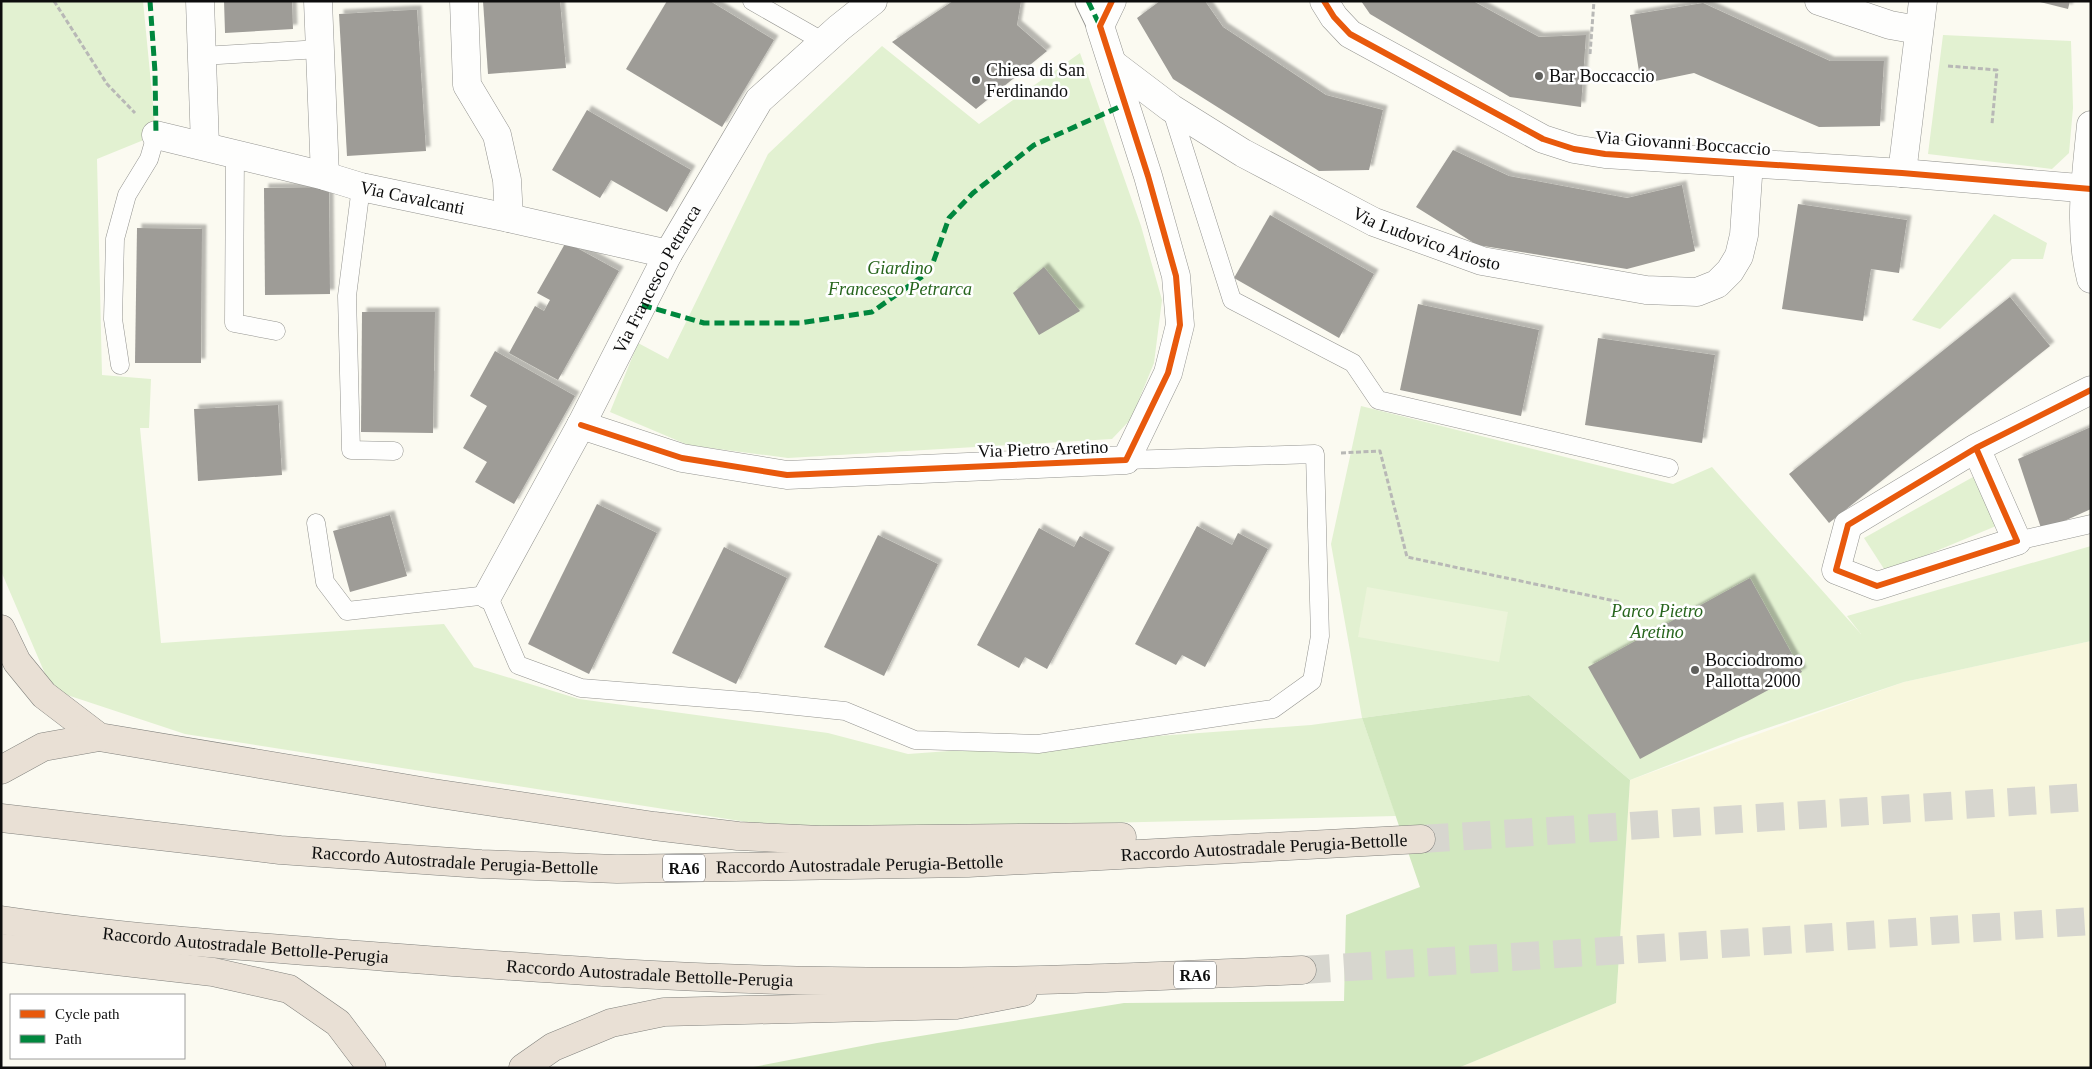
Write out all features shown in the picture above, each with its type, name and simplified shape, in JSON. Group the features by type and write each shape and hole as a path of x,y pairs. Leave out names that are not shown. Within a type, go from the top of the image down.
{"highway":[{"path":"1,629 17,662 44,695 99,737"},
{"path":"1,770 43,747 99,737 433,793 654,826 738,836 821,840 1170,836 1298,844"},
{"name":"Raccordo Autostradale Perugia-Bettolle","path":"1,818 72,828 280,850 481,864 617,869 968,863 1298,844 1421,839"},
{"name":"Raccordo Autostradale Bettolle-Perugia","path":"1,920 61,929 228,945 587,972 830,981 1088,980 1302,970"},
{"path":"1,948 213,972 289,989 338,1023 372,1068"},
{"path":"523,1068 553,1047 611,1023 664,1012 956,1006 1088,980"}],"street":[{"path":"200,1 205,146"},
{"path":"318,1 325,176"},
{"path":"464,1 468,85 497,135 507,180 509,218"},
{"name":"Via Francesco Petrarca","path":"488,595 581,425 668,254 759,100 873,1"},
{"path":"1088,1 1100,26 1113,64"},
{"path":"1100,26 1112,1"},
{"name":"Via Giovanni Boccaccio","path":"1324,1 1334,17 1350,34 1543,139 1574,149 1605,154 1902,173 2088,189"},
{"path":"1819,1 1890,25 1918,30"},
{"path":"1902,173 1923,1"},
{"name":"Via Ludovico Ariosto","path":"1113,64 1171,108 1243,153 1374,222 1482,261 1646,290 1697,292 1717,284 1730,272 1739,256 1744,235 1749,162"},
{"name":"Via Pietro Aretino","path":"581,425 682,458 787,475 1126,460 1168,373 1180,326 1176,276 1148,176 1113,64"},
{"path":"2091,125 2088,189 2083,219 2085,257 2091,279"},
{"name":"Via Cavalcanti","path":"156,135 235,153 361,187 668,254"},
{"path":"1976,448 2017,541 1877,586 1836,570 1848,525 1976,448 2091,390"}],"lane":[{"path":"752,1 824,42"},
{"path":"202,56 320,49"},
{"path":"1171,108 1232,300 1353,363 1378,400 1669,468"},
{"path":"120,364 113,319 115,239 126,194 149,159 156,135"},
{"path":"235,153 234,323 276,331"},
{"path":"361,187 347,296 351,450 394,451"},
{"path":"316,523 325,582 348,611 488,595 518,666 581,688 845,711 915,740 1038,744 1273,708 1312,681 1320,636 1315,454 1126,460"},
{"path":"2017,541 2091,524"}],"path":[{"path":"54,1 107,84 156,135"},
{"path":"1590,54 1594,1"},
{"path":"1939,65 1997,70 1992,124"},
{"path":"1315,454 1380,451 1407,557 1620,602"}],"green space":[{"path":"1,1 143,1 156,135 97,159 102,375 151,379 149,428 140,428 161,643 444,624 474,667 579,699 828,733 908,754 1311,725 1362,718 1396,816 798,830 185,734 52,690 1,571"},
{"path":"1943,35 2071,41 2073,108 2069,153 2052,169 1928,154"},
{"name":"Giardino Francesco Petrarca","path":"882,46 979,124 1080,53 1141,226 1162,300 1154,363 1131,419 1112,439 788,458 688,445 610,412 638,343 668,359 768,154"},
{"path":"1994,214 2047,243 2043,259 2012,259 1940,329 1912,320"},
{"name":"Parco Pietro Aretino","path":"1361,406 1673,484 1712,467 1861,634 1847,616 2091,546 2091,641 1904,682 1741,737 1630,780 1529,695 1362,718 1331,544"},
{"path":"1973,477 1996,526 1886,572 1864,538"},
{"path":"1367,587 1508,612 1499,662 1358,637"},
{"path":"2091,641 2091,1068 1458,1068 1616,1003 1630,780 1904,682"},
{"path":"1529,695 1630,780 1616,1003 1458,1068 748,1068 877,1043 1124,1003 1344,1001 1346,915 1420,887 1362,718"}],"building":[{"path":"224,1 292,1 293,29 225,33"},
{"path":"483,1 560,1 566,68 488,74"},
{"path":"667,1 710,1 774,40 722,127 626,69"},
{"name":"Chiesa di San Ferdinando","path":"953,1 1021,1 1017,25 1047,51 976,109 892,42"},
{"path":"1160,1 1205,1 1223,27 1326,95 1383,110 1369,170 1319,171 1173,79 1137,18"},
{"path":"1361,1 1473,1 1539,37 1586,35 1581,107 1510,97 1370,14"},
{"path":"2036,1 2070,1 2068,9"},
{"path":"1703,3 1830,61 1884,61 1880,126 1819,127 1694,73 1641,84 1630,15"},
{"path":"417,10 426,151 347,156 339,14"},
{"path":"587,110 691,170 667,212 611,180 600,198 552,170"},
{"path":"1453,150 1509,176 1627,198 1682,185 1695,251 1627,269 1477,245 1416,207"},
{"path":"329,187 330,294 265,295 264,188"},
{"path":"1798,204 1907,220 1899,273 1871,269 1863,321 1782,309"},
{"path":"1270,215 1374,274 1339,338 1234,278"},
{"path":"137,228 202,229 201,363 135,363"},
{"path":"566,242 619,271 558,380 509,353 535,306 544,311 550,300 537,293"},
{"path":"1044,267 1080,311 1039,335 1013,293"},
{"path":"2010,297 2050,346 1829,523 1789,474"},
{"path":"1418,304 1539,330 1521,416 1400,390"},
{"path":"362,312 435,312 433,433 361,432"},
{"path":"1598,338 1715,355 1702,443 1585,425"},
{"path":"495,351 575,396 514,504 475,482 487,462 463,448 487,406 470,396"},
{"path":"278,405 282,475 198,481 194,409"},
{"path":"2091,427 2091,509 2042,531 2018,459"},
{"path":"597,504 657,533 589,674 528,644"},
{"path":"390,515 407,576 350,592 333,531"},
{"path":"1197,526 1232,545 1238,533 1268,549 1205,667 1182,655 1176,665 1135,644"},
{"path":"1039,528 1074,547 1080,536 1110,552 1047,669 1025,657 1019,668 977,645"},
{"path":"878,535 938,564 884,676 824,647"},
{"path":"724,547 787,578 736,684 672,653"},
{"name":"Bocciodromo Pallotta 2000","path":"1750,578 1802,672 1640,759 1588,667"}],"tunnel":[{"path":"1421,839 2091,797"},
{"path":"1302,970 2091,921"}],"marked path":[{"path":"150,1 155,72 156,135"},
{"path":"1088,1 1100,26"},
{"path":"642,305 704,323 800,323 872,312 930,271 949,218 973,193 1034,145 1126,104"}],"cycle path":[{"path":"581,425 682,458 787,475 1126,460 1168,373 1180,325 1176,276 1148,176 1100,26 1112,1"},
{"path":"1324,1 1334,17 1350,34 1543,139 1574,149 1605,154 1902,173 2091,189"},
{"path":"1976,448 2017,541 1877,586 1836,570 1848,525 1976,448 2091,390"}],"place":[{"name":"Bar Boccaccio","path":"1539,76"},
{"name":"Chiesa di San Ferdinando","path":"976,80"},
{"name":"Bocciodromo Pallotta 2000","path":"1695,670"}]}
